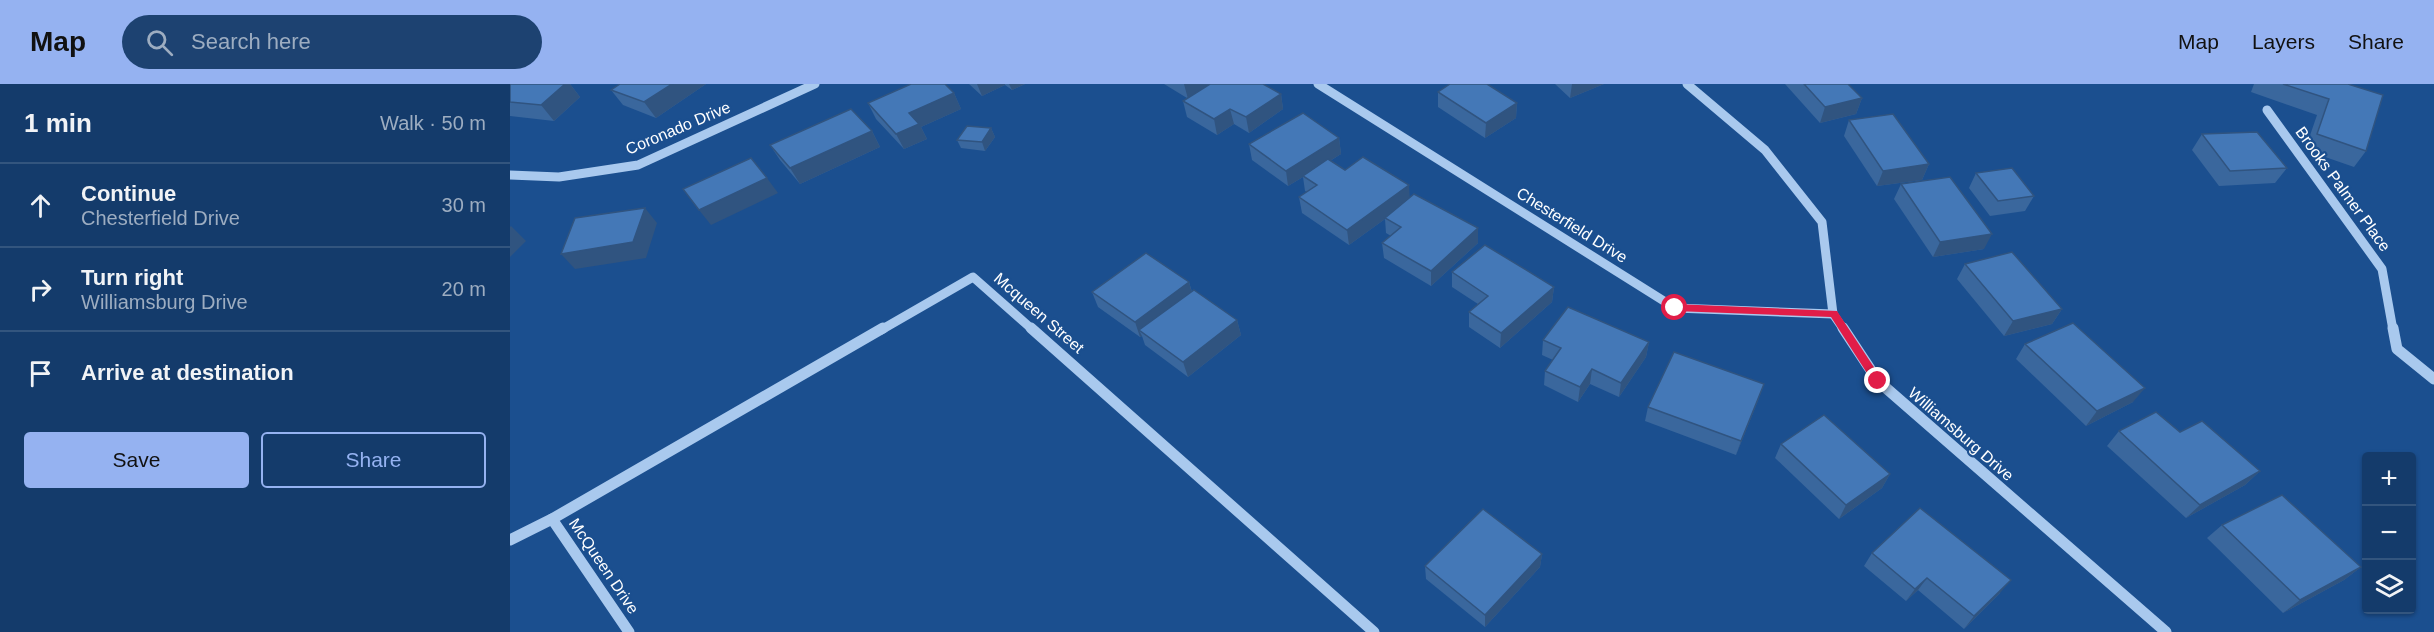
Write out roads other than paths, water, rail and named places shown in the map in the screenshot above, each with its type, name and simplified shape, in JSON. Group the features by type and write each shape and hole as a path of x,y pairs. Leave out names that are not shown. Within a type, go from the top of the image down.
{"street":[{"name":"Coronado Drive","path":"510,175 559,177 638,165 814,84"},
{"name":"Chesterfield Drive","path":"1318,84 1675,308 1833,314"},
{"name":"Williamsburg Drive","path":"1687,84 1765,150 1822,222 1833,314 1878,381 2166,632"},
{"name":"Brooks Palmer Place","path":"2267,110 2382,269 2397,349 2434,379"},
{"name":"Mcqueen Street","path":"510,540 552,519 973,277 1374,632"},
{"name":"McQueen Drive","path":"552,519 629,632"}]}
